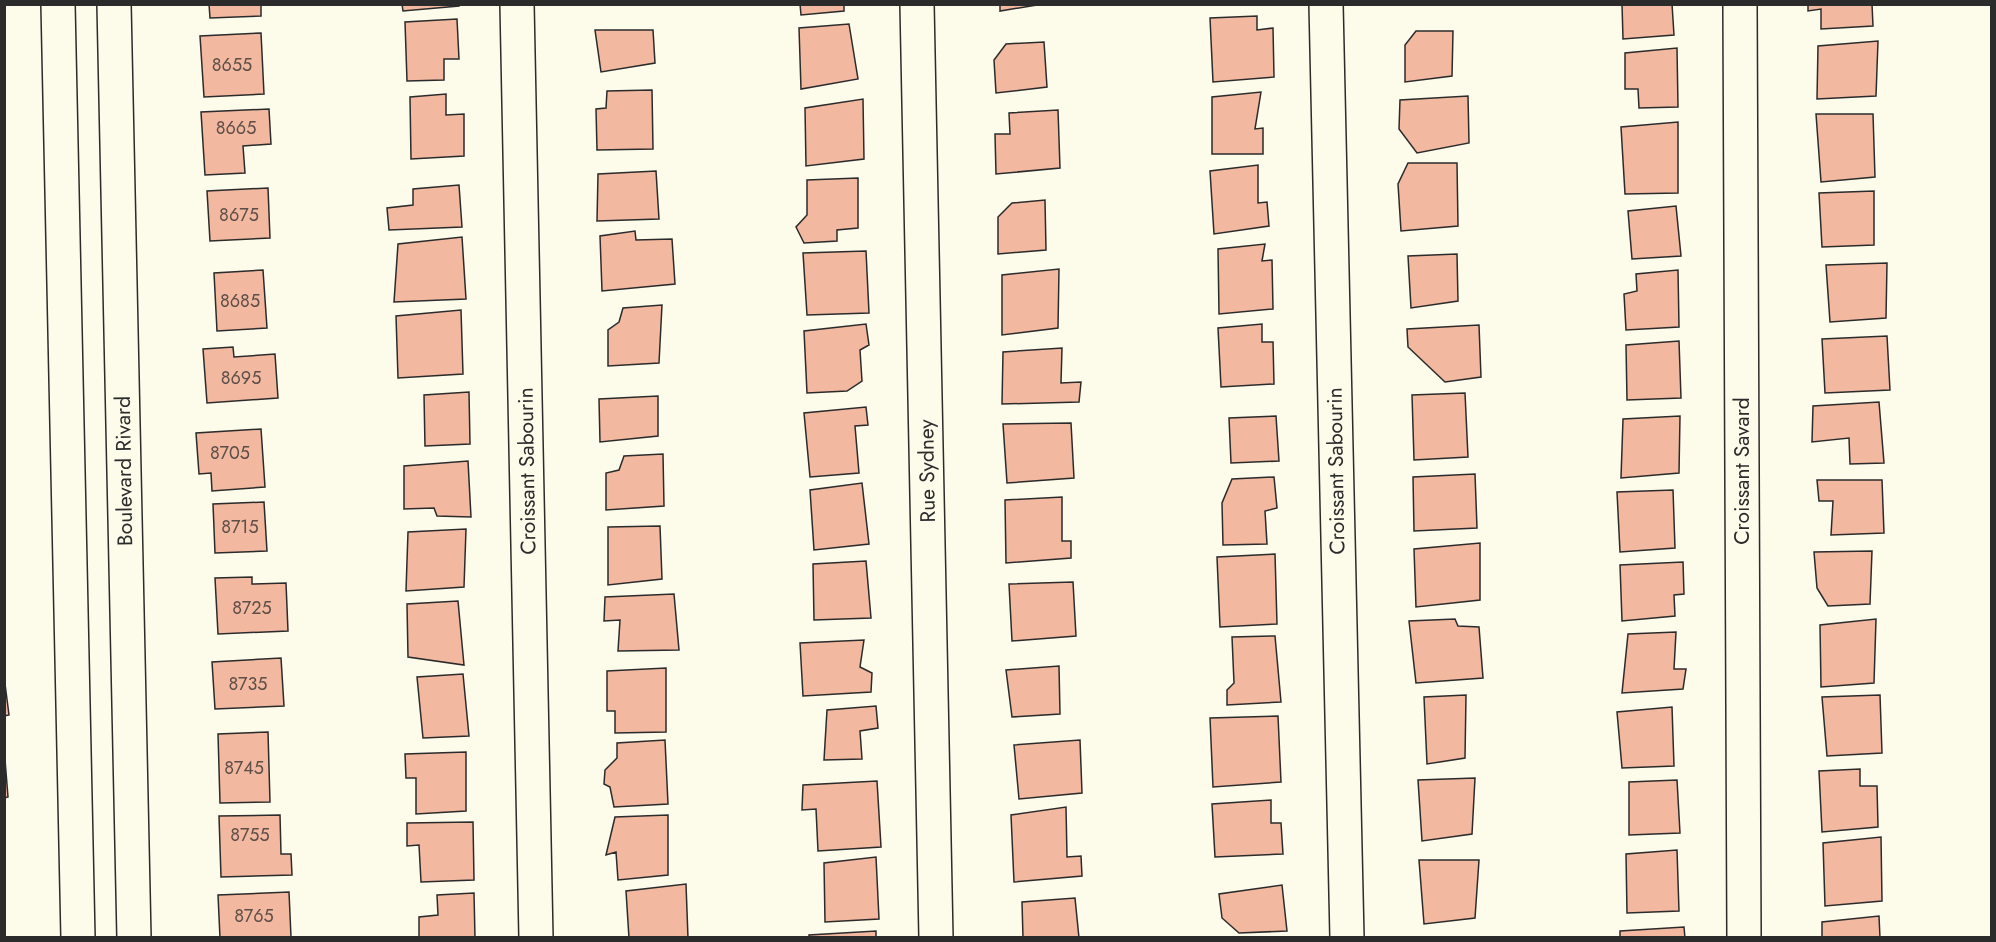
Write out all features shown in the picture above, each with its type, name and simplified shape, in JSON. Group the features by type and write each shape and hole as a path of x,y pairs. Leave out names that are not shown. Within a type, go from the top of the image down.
{"street":[{"path":"58,4 78,938"},
{"name":"Boulevard Rivard","path":"114,4 134,938"},
{"name":"Croissant Sabourin","path":"517,4 536,938"},
{"name":"Rue Sydney","path":"917,4 936,938"},
{"name":"Croissant Sabourin","path":"1326,4 1347,938"},
{"name":"Croissant Savard","path":"1740,4 1744,938"}],"building":[{"path":"209,4 261,4 261,16 210,18"},
{"path":"402,4 459,4 459,6 403,11"},
{"path":"800,4 844,4 844,11 801,15"},
{"path":"1000,4 1043,4 1000,11"},
{"path":"1622,4 1672,4 1674,35 1623,39"},
{"path":"1808,4 1872,4 1873,26 1821,29 1821,9 1808,11"},
{"path":"1257,16 1257,30 1273,28 1274,77 1213,82 1210,18"},
{"path":"457,19 459,59 444,59 444,80 407,81 405,22"},
{"path":"849,24 858,79 801,89 799,28"},
{"path":"595,30 653,30 655,63 601,72"},
{"path":"1416,31 1453,31 1452,76 1405,82 1405,45"},
{"path":"261,33 264,94 204,97 200,36"},
{"path":"1878,41 1876,96 1817,99 1818,46"},
{"path":"1044,42 1047,87 996,93 994,60 1006,44"},
{"path":"1677,48 1678,107 1639,108 1638,89 1625,89 1625,53"},
{"path":"652,90 653,149 597,150 596,109 606,108 607,91"},
{"path":"1261,92 1255,129 1263,128 1263,154 1212,154 1212,97"},
{"path":"446,94 446,115 464,114 464,156 411,159 410,97"},
{"path":"1468,96 1469,143 1417,153 1399,129 1400,100"},
{"path":"863,99 864,159 806,166 805,108"},
{"path":"269,109 271,144 243,146 245,173 205,175 201,112"},
{"path":"1058,110 1060,168 996,174 995,134 1010,134 1009,113"},
{"path":"1816,114 1873,114 1875,177 1821,182"},
{"path":"1678,122 1678,193 1625,194 1621,127"},
{"path":"1408,163 1457,163 1458,226 1401,231 1398,184"},
{"path":"1258,165 1258,203 1267,202 1269,226 1214,234 1210,171"},
{"path":"656,171 659,219 597,221 598,174"},
{"path":"858,178 858,228 837,230 837,241 804,243 796,227 807,215 807,180"},
{"path":"459,185 462,227 389,230 387,208 413,205 413,189"},
{"path":"268,188 270,238 210,241 207,191"},
{"path":"1874,191 1874,245 1822,247 1819,193"},
{"path":"1045,200 1046,250 998,254 998,217 1012,203"},
{"path":"1676,206 1681,256 1632,259 1628,211"},
{"path":"635,231 636,240 672,239 675,284 602,291 600,236"},
{"path":"462,237 466,299 394,302 398,244"},
{"path":"1265,244 1262,261 1272,260 1273,309 1219,314 1218,249"},
{"path":"866,251 869,313 807,315 803,253"},
{"path":"1457,254 1458,301 1411,308 1408,256"},
{"path":"1887,263 1886,318 1830,322 1826,265"},
{"path":"1059,269 1058,328 1002,335 1002,275"},
{"path":"263,270 267,328 217,331 214,273"},
{"path":"1678,270 1679,327 1626,330 1624,294 1637,291 1636,274"},
{"path":"662,305 659,363 608,366 608,330 619,322 623,308"},
{"path":"461,310 463,374 398,378 396,316"},
{"path":"866,324 869,345 860,350 862,381 847,391 807,393 804,331"},
{"path":"1262,324 1262,342 1273,342 1274,384 1221,387 1218,328"},
{"path":"1479,325 1481,377 1445,382 1408,347 1407,329"},
{"path":"1887,336 1890,390 1825,393 1822,339"},
{"path":"1679,341 1681,398 1627,400 1626,345"},
{"path":"233,347 234,357 275,354 278,398 207,403 203,349"},
{"path":"1062,348 1061,383 1081,382 1079,402 1002,404 1003,352"},
{"path":"469,392 470,444 425,446 424,395"},
{"path":"1465,393 1468,457 1414,460 1412,395"},
{"path":"658,396 658,436 600,442 599,399"},
{"path":"1879,402 1884,463 1850,464 1849,438 1812,442 1813,406"},
{"path":"866,407 868,425 855,426 859,473 810,477 804,413"},
{"path":"1276,416 1279,461 1231,463 1229,418"},
{"path":"1680,416 1679,473 1621,478 1623,419"},
{"path":"1071,423 1074,478 1007,483 1003,424"},
{"path":"261,429 265,487 212,491 211,473 199,474 196,433"},
{"path":"663,454 664,506 606,510 606,473 619,470 624,456"},
{"path":"468,461 471,517 437,516 434,508 404,509 404,466"},
{"path":"1475,474 1477,528 1414,531 1413,477"},
{"path":"1274,477 1277,508 1265,511 1267,544 1223,545 1222,503 1232,479"},
{"path":"1817,480 1882,480 1884,533 1831,535 1833,501 1819,501"},
{"path":"862,483 869,544 814,550 810,490"},
{"path":"1673,490 1675,548 1620,552 1617,492"},
{"path":"1062,497 1062,541 1071,541 1071,558 1006,563 1005,500"},
{"path":"264,502 267,551 215,553 213,504"},
{"path":"660,526 662,579 608,585 608,527"},
{"path":"466,529 464,587 406,591 408,532"},
{"path":"1480,543 1480,600 1416,607 1414,549"},
{"path":"1872,551 1870,604 1828,606 1817,588 1814,552"},
{"path":"1275,554 1277,624 1220,627 1217,557"},
{"path":"866,561 871,618 814,620 813,564"},
{"path":"1683,562 1684,594 1674,595 1675,616 1622,621 1620,565"},
{"path":"252,577 252,584 286,583 288,631 218,634 215,578"},
{"path":"1073,582 1076,636 1012,641 1009,584"},
{"path":"674,594 679,650 618,651 620,620 604,621 605,597"},
{"path":"458,601 464,665 408,657 407,604"},
{"path":"1455,619 1458,626 1479,627 1483,678 1416,683 1409,621"},
{"path":"1876,619 1874,683 1821,687 1820,625"},
{"path":"1676,632 1674,669 1686,669 1683,689 1622,693 1628,634"},
{"path":"1275,636 1281,702 1227,705 1227,690 1234,683 1232,637"},
{"path":"864,640 860,667 872,673 871,692 803,696 800,643"},
{"path":"281,658 284,706 215,709 212,662"},
{"path":"1059,666 1060,714 1012,717 1006,670"},
{"path":"666,668 666,732 615,733 615,711 607,711 607,671"},
{"path":"463,674 469,736 423,738 417,677"},
{"path":"4,676 9,715 4,716"},
{"path":"1466,695 1465,758 1427,764 1424,697"},
{"path":"1880,695 1882,753 1827,756 1822,697"},
{"path":"876,706 878,728 860,731 862,759 824,760 827,710"},
{"path":"1672,707 1674,766 1622,768 1617,712"},
{"path":"1278,716 1281,782 1213,787 1210,718"},
{"path":"268,732 270,802 220,803 218,734"},
{"path":"665,740 668,804 614,807 610,787 604,784 605,770 617,758 617,743"},
{"path":"1080,740 1082,793 1019,799 1014,745"},
{"path":"4,747 8,797 4,798"},
{"path":"466,752 466,811 416,814 416,778 406,778 405,754"},
{"path":"1860,769 1860,786 1877,786 1878,827 1822,832 1819,771"},
{"path":"1475,778 1472,834 1422,841 1418,780"},
{"path":"1677,780 1680,833 1629,835 1629,782"},
{"path":"877,781 881,847 818,851 816,809 802,810 803,785"},
{"path":"1271,800 1271,823 1281,823 1283,854 1215,857 1212,804"},
{"path":"1066,807 1067,857 1081,856 1082,876 1014,882 1011,815"},
{"path":"280,815 281,854 291,854 292,875 221,877 219,816"},
{"path":"668,815 668,875 618,880 616,852 606,855 615,817"},
{"path":"473,822 474,880 421,882 419,845 407,846 407,823"},
{"path":"1881,837 1882,901 1825,906 1823,843"},
{"path":"1677,850 1679,911 1627,913 1626,854"},
{"path":"876,857 879,919 825,922 824,863"},
{"path":"1419,860 1479,860 1475,918 1424,924"},
{"path":"686,884 688,938 629,938 626,891"},
{"path":"1282,885 1287,931 1239,933 1222,918 1219,894"},
{"path":"289,892 291,937 220,938 218,895"},
{"path":"474,893 475,938 419,938 419,917 438,915 437,895"},
{"path":"1075,898 1079,938 1023,938 1022,902"},
{"path":"1879,916 1880,938 1822,938 1822,922"},
{"path":"1684,927 1685,938 1620,938 1620,931"},
{"path":"876,931 876,938 809,938 809,935"}]}
